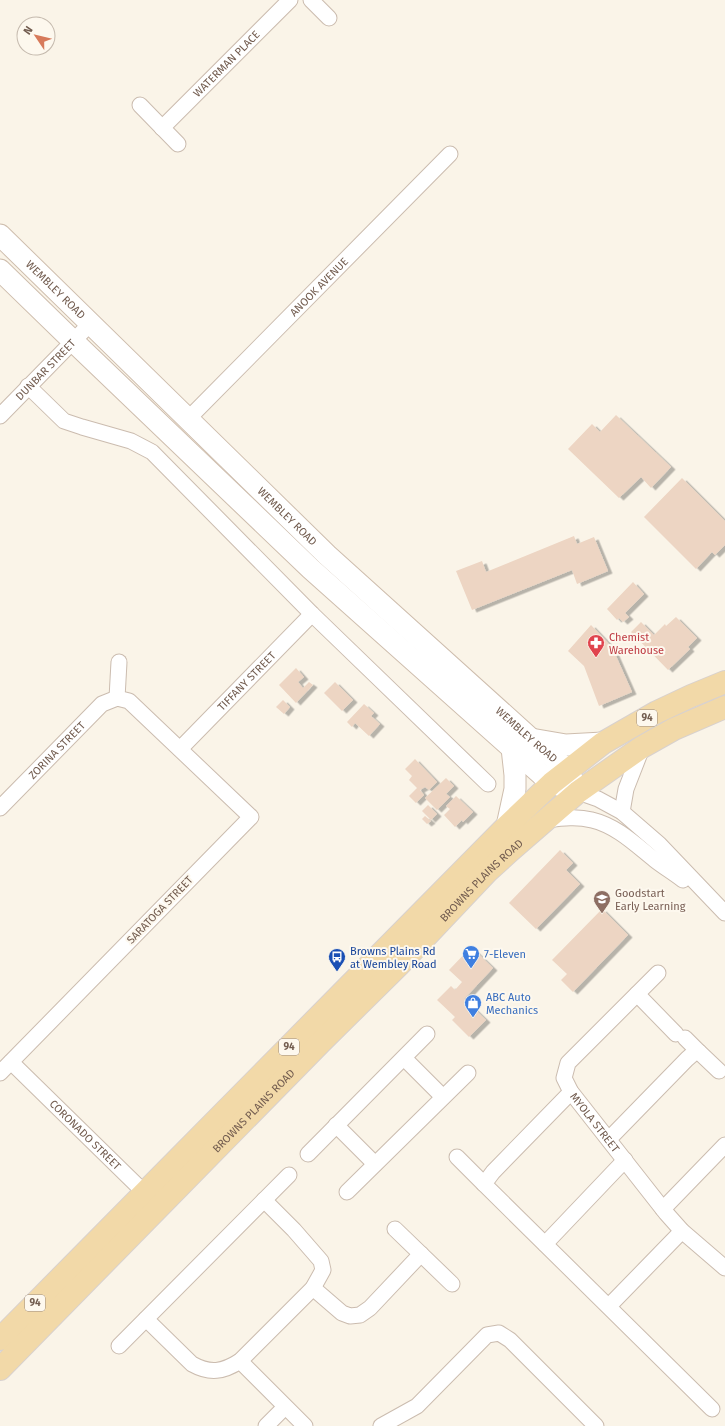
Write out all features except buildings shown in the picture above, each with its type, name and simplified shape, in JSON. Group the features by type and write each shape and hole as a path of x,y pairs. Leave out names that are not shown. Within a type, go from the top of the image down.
{"main road":[{"name":"WEMBLEY ROAD","path":"0,235 327,555 530,739 560,776 578,792"},
{"name":"WEMBLEY ROAD","path":"0,270 72,341 311,569 512,748 560,776"},
{"name":"BROWNS PLAINS ROAD","path":"0,1369 152,1200 507,826 560,776 603,743 657,712 725,682"},
{"name":"BROWNS PLAINS ROAD","path":"0,1339 152,1200 321,1042 399,965 487,872 578,792 642,747 674,729 725,707"},
{"path":"530,739 566,745 603,743"},
{"path":"507,826 515,789 512,748"},
{"path":"474,860 492,851 519,825 532,815 549,808 578,792"}],"street":[{"name":"WATERMAN PLACE","path":"162,128 290,0"},
{"path":"311,0 329,18"},
{"path":"140,105 178,144"},
{"name":"ANOOK AVENUE","path":"188,419 450,154"},
{"name":"DUNBAR STREET","path":"0,416 90,324"},
{"path":"28,386 64,421 131,441 152,452 312,614 488,784"},
{"name":"TIFFANY STREET","path":"180,749 312,614"},
{"path":"119,662 117,698 129,701 180,749"},
{"name":"ZORINA STREET","path":"0,808 102,704 117,698"},
{"path":"622,812 626,789 642,747"},
{"name":"SARATOGA STREET","path":"0,1073 251,817 180,749"},
{"name":"WEMBLEY ROAD","path":"578,792 598,798 622,812 659,844 725,913"},
{"name":"WEMBLEY ROAD","path":"546,820 582,818 606,825 620,832 712,900"},
{"name":"MYOLA STREET","path":"658,974 568,1063 564,1078 571,1092 663,1209 682,1231 725,1268"},
{"path":"637,994 719,1071"},
{"path":"308,1154 428,1034"},
{"path":"609,1139 687,1059 695,1052 699,1052"},
{"path":"404,1058 443,1097"},
{"name":"CORONADO STREET","path":"11,1062 152,1200"},
{"path":"347,1192 468,1073"},
{"path":"484,1184 493,1172 571,1092"},
{"path":"336,1126 375,1164"},
{"path":"663,1209 725,1145"},
{"path":"457,1157 712,1409"},
{"path":"545,1244 625,1160"},
{"path":"119,1346 289,1175"},
{"path":"146,1319 192,1364 201,1369 216,1371 230,1368 240,1361 313,1288 323,1270 321,1261 294,1230 264,1200"},
{"path":"395,1228 452,1284"},
{"path":"609,1306 682,1231"},
{"path":"313,1288 342,1312 350,1316 360,1315 370,1308 421,1254"},
{"path":"381,1426 417,1406 487,1335 499,1333 510,1340 596,1426"},
{"path":"240,1361 305,1426"},
{"path":"266,1426 285,1407"}],"place":[{"name":"Chemist Warehouse","path":"596,658"},
{"name":"Goodstart Early Learning","path":"602,914"},
{"name":"7-Eleven","path":"471,969"},
{"name":"Browns Plains Rd at Wembley Road","path":"337,972"},
{"name":"ABC Auto Mechanics","path":"473,1018"}]}
